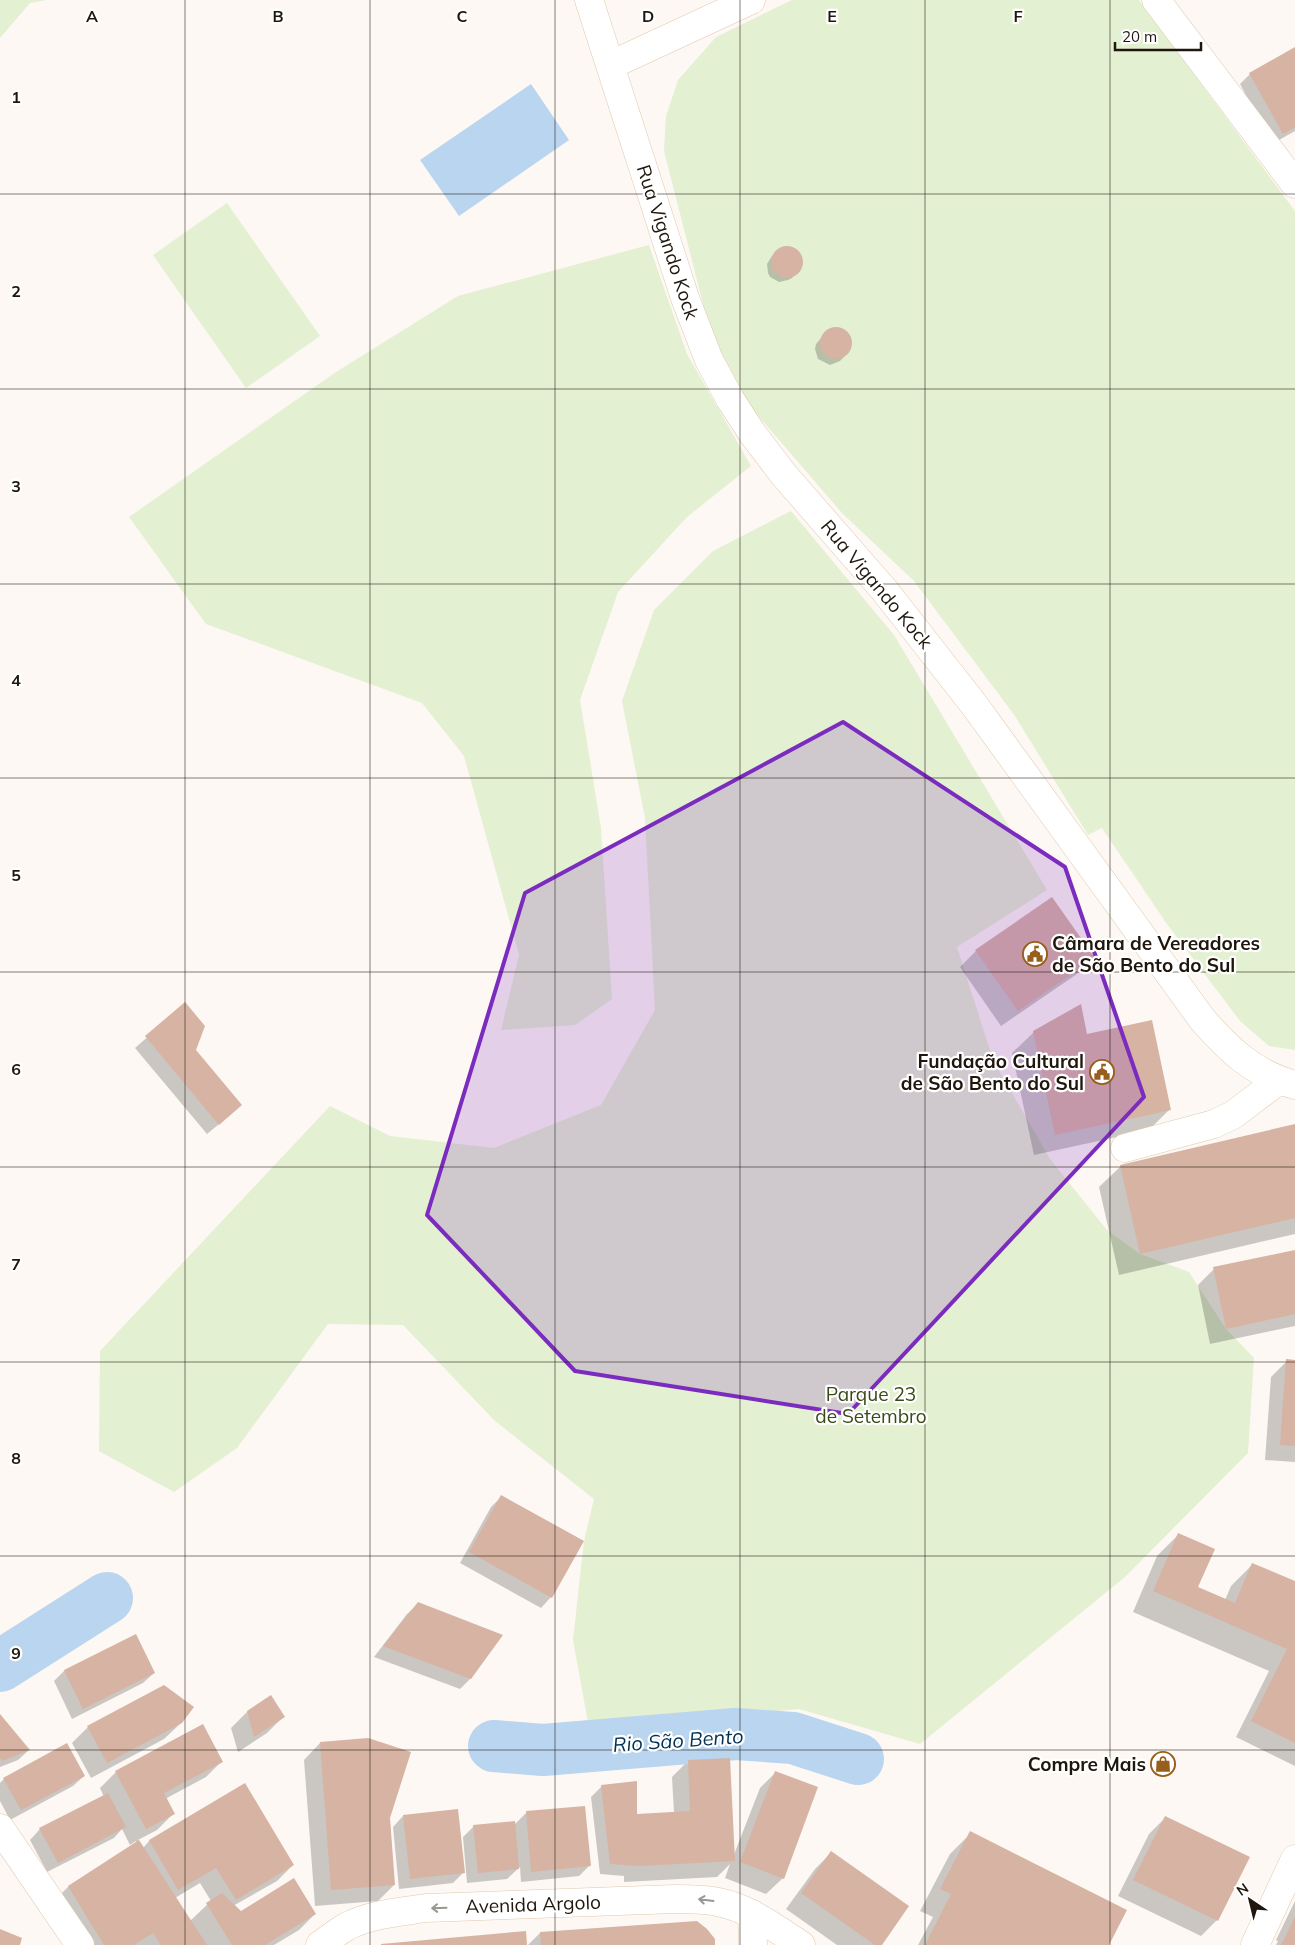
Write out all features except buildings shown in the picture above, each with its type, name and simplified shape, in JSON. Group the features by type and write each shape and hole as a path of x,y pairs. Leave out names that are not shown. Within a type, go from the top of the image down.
{"street":[{"name":"Rua Vigando Kock","path":"589,0 688,307 710,360 730,399 752,433 784,474 885,591 964,692 1202,1019 1225,1045 1248,1064 1287,1083"},
{"path":"611,65 751,0"},
{"path":"1156,0 1295,184"},
{"path":"1125,1148 1214,1124 1287,1083"},
{"path":"0,1828 80,1945"},
{"path":"1255,1945 1295,1858"},
{"name":"Avenida Argolo","path":"320,1945 346,1936 379,1915 426,1908 675,1899 718,1902 752,1914 800,1945"},
{"path":"752,1914 753,1945"}],"highlighted area":[{"path":"843,722 1065,867 1144,1097 848,1414 575,1371 427,1215 525,893"}],"green space":[{"path":"0,0 46,0 30,3 0,38"},
{"path":"792,0 1139,0 1295,211 1295,1050 1269,1046 1240,1021 1167,924 1102,828 1088,835 1015,716 914,581 842,513 735,389 710,331 664,151 666,116 678,80 716,37"},
{"path":"227,203 320,336 246,388 153,255"},
{"path":"649,245 687,354 751,466 687,517 618,592 580,700 601,828 612,999 575,1025 501,1030 519,955 464,756 422,703 206,624 129,517 336,372 458,296"},
{"name":"Parque 23 de Setembro","path":"791,511 894,635 1047,890 957,947 993,1060 1050,1159 1107,1230 1140,1254 1189,1272 1226,1329 1254,1358 1248,1453 1125,1577 920,1744 799,1709 589,1728 573,1640 584,1541 594,1499 495,1421 403,1325 328,1324 237,1448 174,1492 99,1451 100,1351 330,1106 390,1136 494,1148 601,1105 655,1010 645,818 622,701 654,610 713,551"}],"water":[{"path":"531,84 569,140 459,216 420,160"}],"waterway":[{"name":"Rio São Bento","path":"0,1666 107,1598"},
{"name":"Rio São Bento","path":"494,1746 543,1750 736,1734 793,1738 858,1759"}],"place":[{"name":"Câmara de Vereadores de São Bento do Sul","path":"1035,954"},
{"name":"Fundação Cultural de São Bento do Sul","path":"1102,1072"},
{"name":"Compre Mais","path":"1163,1764"}]}
